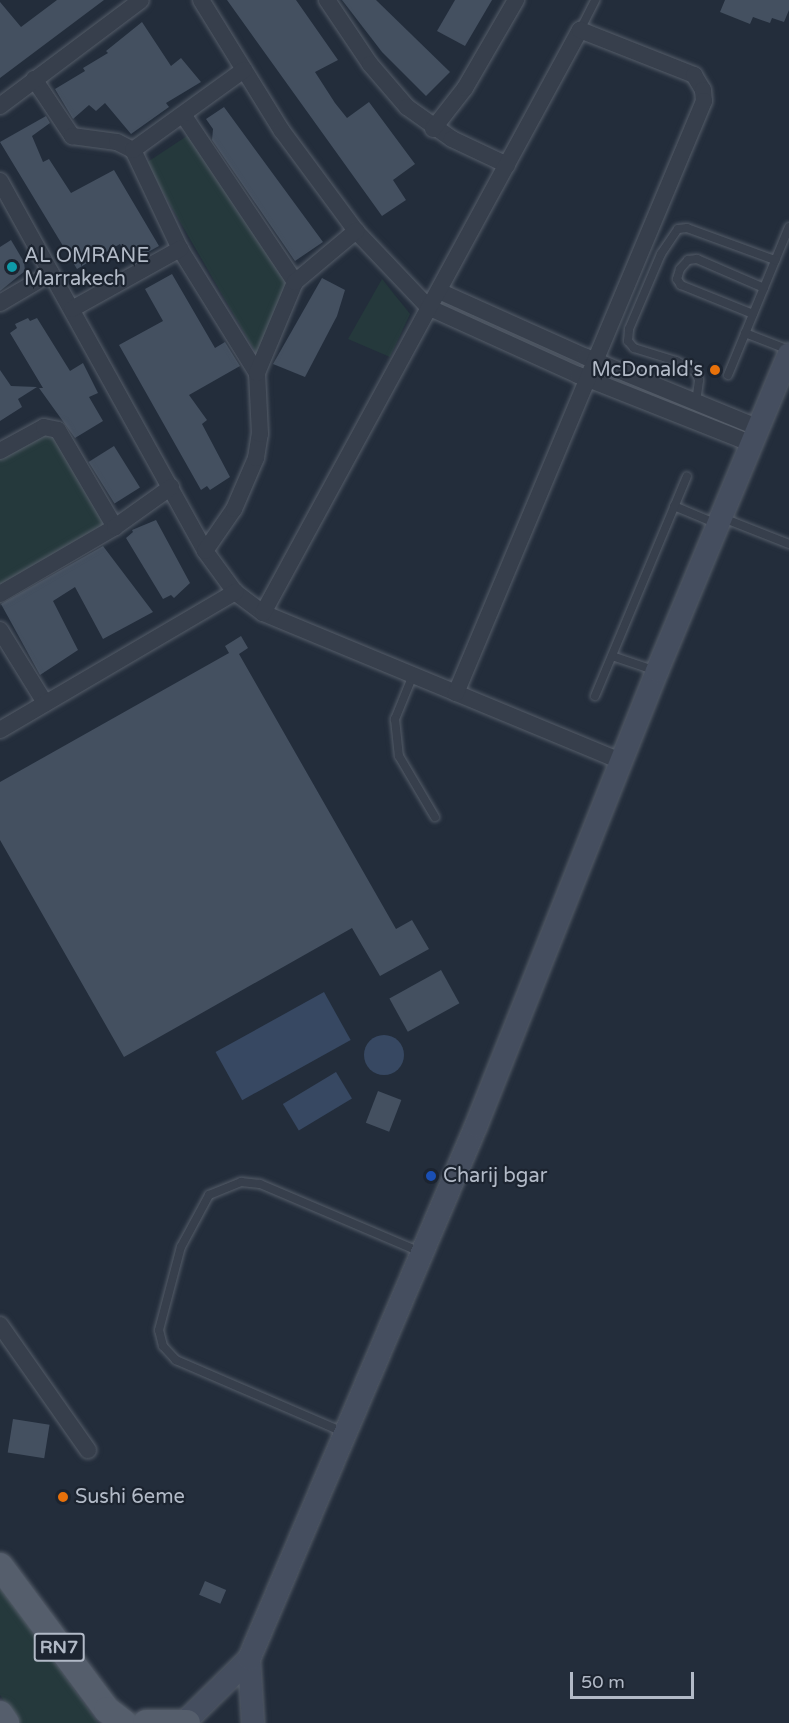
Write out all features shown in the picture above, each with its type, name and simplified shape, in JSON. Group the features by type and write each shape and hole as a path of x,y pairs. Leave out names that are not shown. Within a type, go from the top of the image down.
{"main road":[{"path":"146,1723 186,1723 249,1659 513,1037 657,671 787,362"},
{"name":"RN7","path":"0,1566 107,1710 124,1723"},
{"path":"249,1659 253,1723"},
{"path":"0,1714 6,1723"}],"street":[{"path":"0,106 141,0"},
{"path":"201,0 282,131 356,231 428,307 590,380 755,436"},
{"path":"327,0 386,86 433,129 507,165"},
{"path":"433,129 465,88 516,0"},
{"path":"263,613 580,30 694,75 704,96 590,380 456,693"},
{"path":"133,150 184,116 244,70"},
{"path":"34,79 72,136 117,142 133,150 180,249 257,373"},
{"path":"184,116 295,282"},
{"path":"0,181 205,551 234,592 263,613 622,762"},
{"path":"205,551 234,509 256,459 260,434 257,373 295,282 356,231"},
{"path":"72,309 180,249"},
{"path":"0,303 51,273"},
{"path":"439,291 596,362 696,402 755,436"},
{"path":"0,451 44,427 58,430 115,527"},
{"path":"0,594 115,527 171,487"},
{"path":"0,730 234,592"},
{"path":"0,630 45,703"},
{"path":"0,1325 88,1450"}],"lane":[{"path":"580,30 595,0"},
{"path":"728,375 789,227"},
{"path":"696,402 699,380 696,372 676,361 634,348 628,341 629,329 661,254 678,229 687,228 775,260"},
{"path":"753,314 681,285 677,279 680,269 688,261 697,259 764,288"},
{"path":"745,333 787,362"},
{"path":"595,696 687,476"},
{"path":"675,506 789,544"},
{"path":"612,656 657,671"},
{"path":"413,675 395,719 399,756 435,817"},
{"path":"344,1433 176,1360 164,1346 159,1330 181,1247 209,1195 241,1182 260,1184 420,1252"}],"green space":[{"path":"190,134 297,286 263,365 146,163"},
{"path":"382,279 410,314 390,357 348,339"},
{"path":"52,430 110,527 0,589 0,458"},
{"path":"0,1585 98,1723 20,1723 0,1695"}],"water":[{"path":"324,992 351,1040 242,1100 216,1052"},
{"path":"384,1035 392,1036 398,1041 403,1047 403,1063 398,1069 392,1074 384,1075 376,1074 370,1069 365,1063 364,1055 365,1047 370,1041 376,1036"},
{"path":"336,1072 352,1099 299,1131 283,1104"}],"building":[{"path":"57,0 104,0 0,78 0,2 21,27"},
{"path":"227,0 296,0 338,60 315,72 335,103 347,118 369,102 415,164 393,180 406,200 382,216"},
{"path":"342,0 376,0 450,72 426,96 382,52"},
{"path":"455,0 492,0 465,46 437,31"},
{"path":"725,0 789,0 789,10 784,22 772,18 770,23 753,17 750,24 720,12"},
{"path":"142,22 171,66 181,58 201,82 166,103 169,107 131,134 105,103 96,111 89,105 73,119 55,89 85,71 83,68 108,53 106,51"},
{"path":"224,107 323,242 295,261 212,140 213,129 206,119"},
{"path":"46,116 50,123 32,136 43,162 49,159 71,193 114,170 159,246 130,262 120,244 77,269 0,142"},
{"name":"AL OMRANE Marrakech","path":"11,240 24,262 25,271 0,291 0,247"},
{"path":"172,274 215,348 225,342 240,366 189,395 207,420 202,424 230,477 210,490 207,486 201,490 119,345 163,321 145,289"},
{"path":"322,278 345,290 337,316 305,377 273,364"},
{"path":"28,318 30,321 37,318 70,371 83,363 98,393 89,397 103,421 75,438 39,388 43,388 10,333 17,328 15,324"},
{"path":"0,370 11,386 37,387 18,399 22,407 0,421"},
{"path":"114,446 140,488 115,503 89,462"},
{"path":"156,520 190,583 174,598 171,595 163,599 126,538 133,532 132,530"},
{"path":"103,546 153,612 103,639 75,587 53,601 78,650 40,675 1,604"},
{"path":"241,636 248,648 239,654 396,929 412,920 429,949 380,976 352,928 124,1057 0,840 0,782 229,653 225,646"},
{"path":"441,970 459,1003 408,1032 389,999"},
{"path":"378,1091 401,1100 389,1132 366,1123"},
{"path":"13,1419 50,1425 44,1458 8,1453"},
{"path":"205,1581 226,1590 220,1604 199,1595"}],"place":[{"name":"AL OMRANE Marrakech","path":"12,267"},
{"name":"McDonald's","path":"715,370"},
{"name":"Charij bgar","path":"431,1176"},
{"name":"Sushi 6eme","path":"63,1497"}]}
